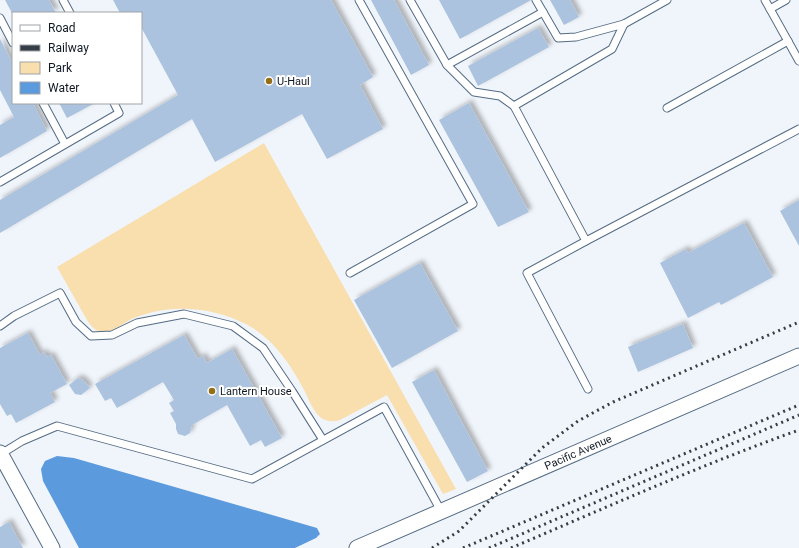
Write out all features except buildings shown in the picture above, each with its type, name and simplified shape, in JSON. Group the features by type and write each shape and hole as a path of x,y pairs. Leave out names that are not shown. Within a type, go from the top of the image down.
{"street":[{"name":"Pacific Avenue","path":"357,548 799,356"},
{"path":"0,453 52,548"}],"lane":[{"path":"63,0 69,12"},
{"path":"350,273 473,204 359,0"},
{"path":"410,0 447,65 474,92 500,96 514,106 586,241"},
{"path":"536,0 558,38 576,37 624,24 667,0"},
{"path":"766,0 799,61"},
{"path":"770,9 786,0"},
{"path":"447,65 543,12"},
{"path":"0,18 12,41"},
{"path":"514,106 612,49 624,24"},
{"path":"667,108 788,41"},
{"path":"44,104 65,144"},
{"path":"0,182 119,113 114,104"},
{"path":"588,389 528,273 799,129"},
{"path":"0,326 14,316 60,293 76,322 91,336 112,335 137,323 184,314 233,326 263,348 323,440"},
{"path":"0,453 57,426 252,479 384,407 442,511"}],"green space":[{"path":"264,143 456,489 443,494 387,395 340,420 327,421 320,417 315,411 284,357 268,339 248,325 224,315 211,312 173,309 134,318 115,329 107,332 100,332 87,320 57,267"}],"water":[{"path":"57,456 74,458 317,528 320,534 316,538 295,548 79,548 43,481 41,469 45,461"}],"railway":[{"path":"432,548 459,531 542,448 578,421 613,402 799,322"},
{"path":"463,548 799,405"},
{"path":"489,548 799,415"},
{"path":"511,548 690,472 799,430"}],"place":[{"name":"U-Haul","path":"269,81"},
{"name":"Lantern House","path":"212,391"}]}
